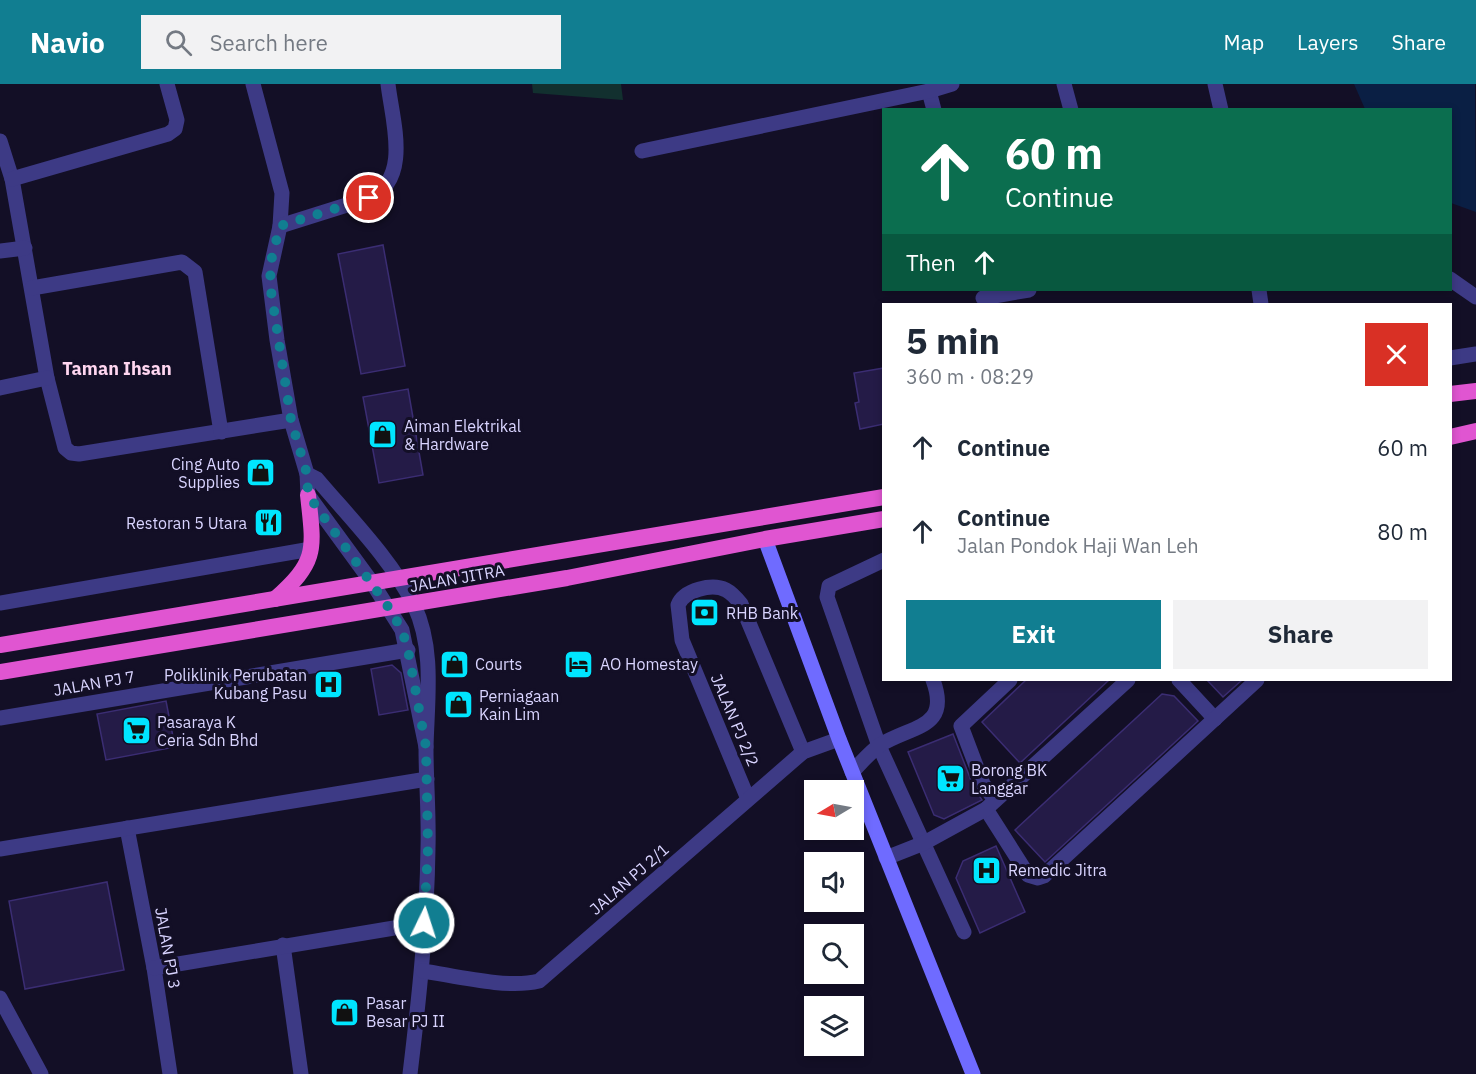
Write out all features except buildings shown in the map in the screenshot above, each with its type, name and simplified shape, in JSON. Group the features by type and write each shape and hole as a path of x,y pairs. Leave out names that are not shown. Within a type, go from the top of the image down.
{"highway":[{"path":"1452,394 1476,391"},
{"path":"1452,436 1476,430"},
{"path":"275,600 305,569 311,549 308,495"},
{"name":"JALAN JITRA","path":"0,645 882,497"},
{"name":"JALAN JITRA","path":"2,675 567,578 765,539 882,519"}],"main road":[{"path":"765,539 839,739 973,1074"}],"street":[{"path":"12,179 168,134 176,129 177,120 167,84"},
{"path":"253,84 282,193 280,226 269,276 291,420 307,474 308,495 373,584 402,630 408,650 426,747"},
{"path":"280,226 379,194 390,181 396,157 388,84"},
{"path":"642,152 929,91 952,84"},
{"path":"1064,84 1070,108"},
{"path":"1215,84 1221,108"},
{"path":"929,91 933,108"},
{"path":"0,141 12,179 47,378 61,440 71,453 291,420"},
{"path":"0,251 25,248"},
{"path":"32,288 182,262 189,265 195,272 221,432"},
{"path":"1452,280 1476,297"},
{"path":"983,297 1022,291"},
{"path":"1452,358 1476,354"},
{"path":"0,388 47,378"},
{"path":"307,474 317,479 398,580 413,604 421,624 426,657 429,713 426,747 428,848 423,972 410,1074"},
{"path":"0,603 311,549"},
{"path":"882,561 829,586 826,591 879,746 964,932"},
{"name":"JALAN PJ 2/2","path":"748,799 682,640 677,615 681,598 688,593 712,587 728,590 741,604 803,752"},
{"name":"JALAN PJ 7","path":"0,718 408,650"},
{"path":"852,772 879,746 930,721 939,705 933,681"},
{"path":"1010,681 961,726 991,805 1028,875 1038,878 1044,876 1256,681"},
{"path":"886,858 924,843 991,805 1127,681"},
{"path":"1180,681 1215,719"},
{"name":"JALAN PJ 2/1","path":"423,972 503,982 529,984 539,981 803,752 839,739"},
{"path":"0,849 427,779"},
{"name":"JALAN PJ 3","path":"128,828 154,968 170,1074"},
{"path":"154,968 424,923"},
{"path":"283,945 301,1074"},
{"path":"0,998 41,1074"}],"green space":[{"path":"532,84 621,84 623,100 533,93"}],"water":[{"path":"1354,84 1475,84 1476,212 1452,203 1452,108 1365,108"}],"place":[{"name":"Aiman Elektrikal & Hardware","path":"383,435"},
{"name":"Cing Auto Supplies","path":"261,473"},
{"name":"Restoran 5 Utara","path":"268,523"},
{"name":"RHB Bank","path":"705,613"},
{"name":"Courts","path":"454,664"},
{"name":"AO Homestay","path":"579,664"},
{"name":"Poliklinik Perubatan Kubang Pasu","path":"328,684"},
{"name":"Perniagaan Kain Lim","path":"458,705"},
{"name":"Pasaraya K Ceria Sdn Bhd","path":"136,731"},
{"name":"Borong BK Langgar","path":"950,779"},
{"name":"Remedic Jitra","path":"987,870"},
{"name":"Pasar Besar PJ II","path":"345,1012"}],"district":[{"name":"Taman Ihsan","path":"117,368"}],"route":[{"path":"369,198 280,226 269,276 291,420 307,474 308,495 389,608 402,630 408,650 418,714 426,747 428,848 424,923"}]}
